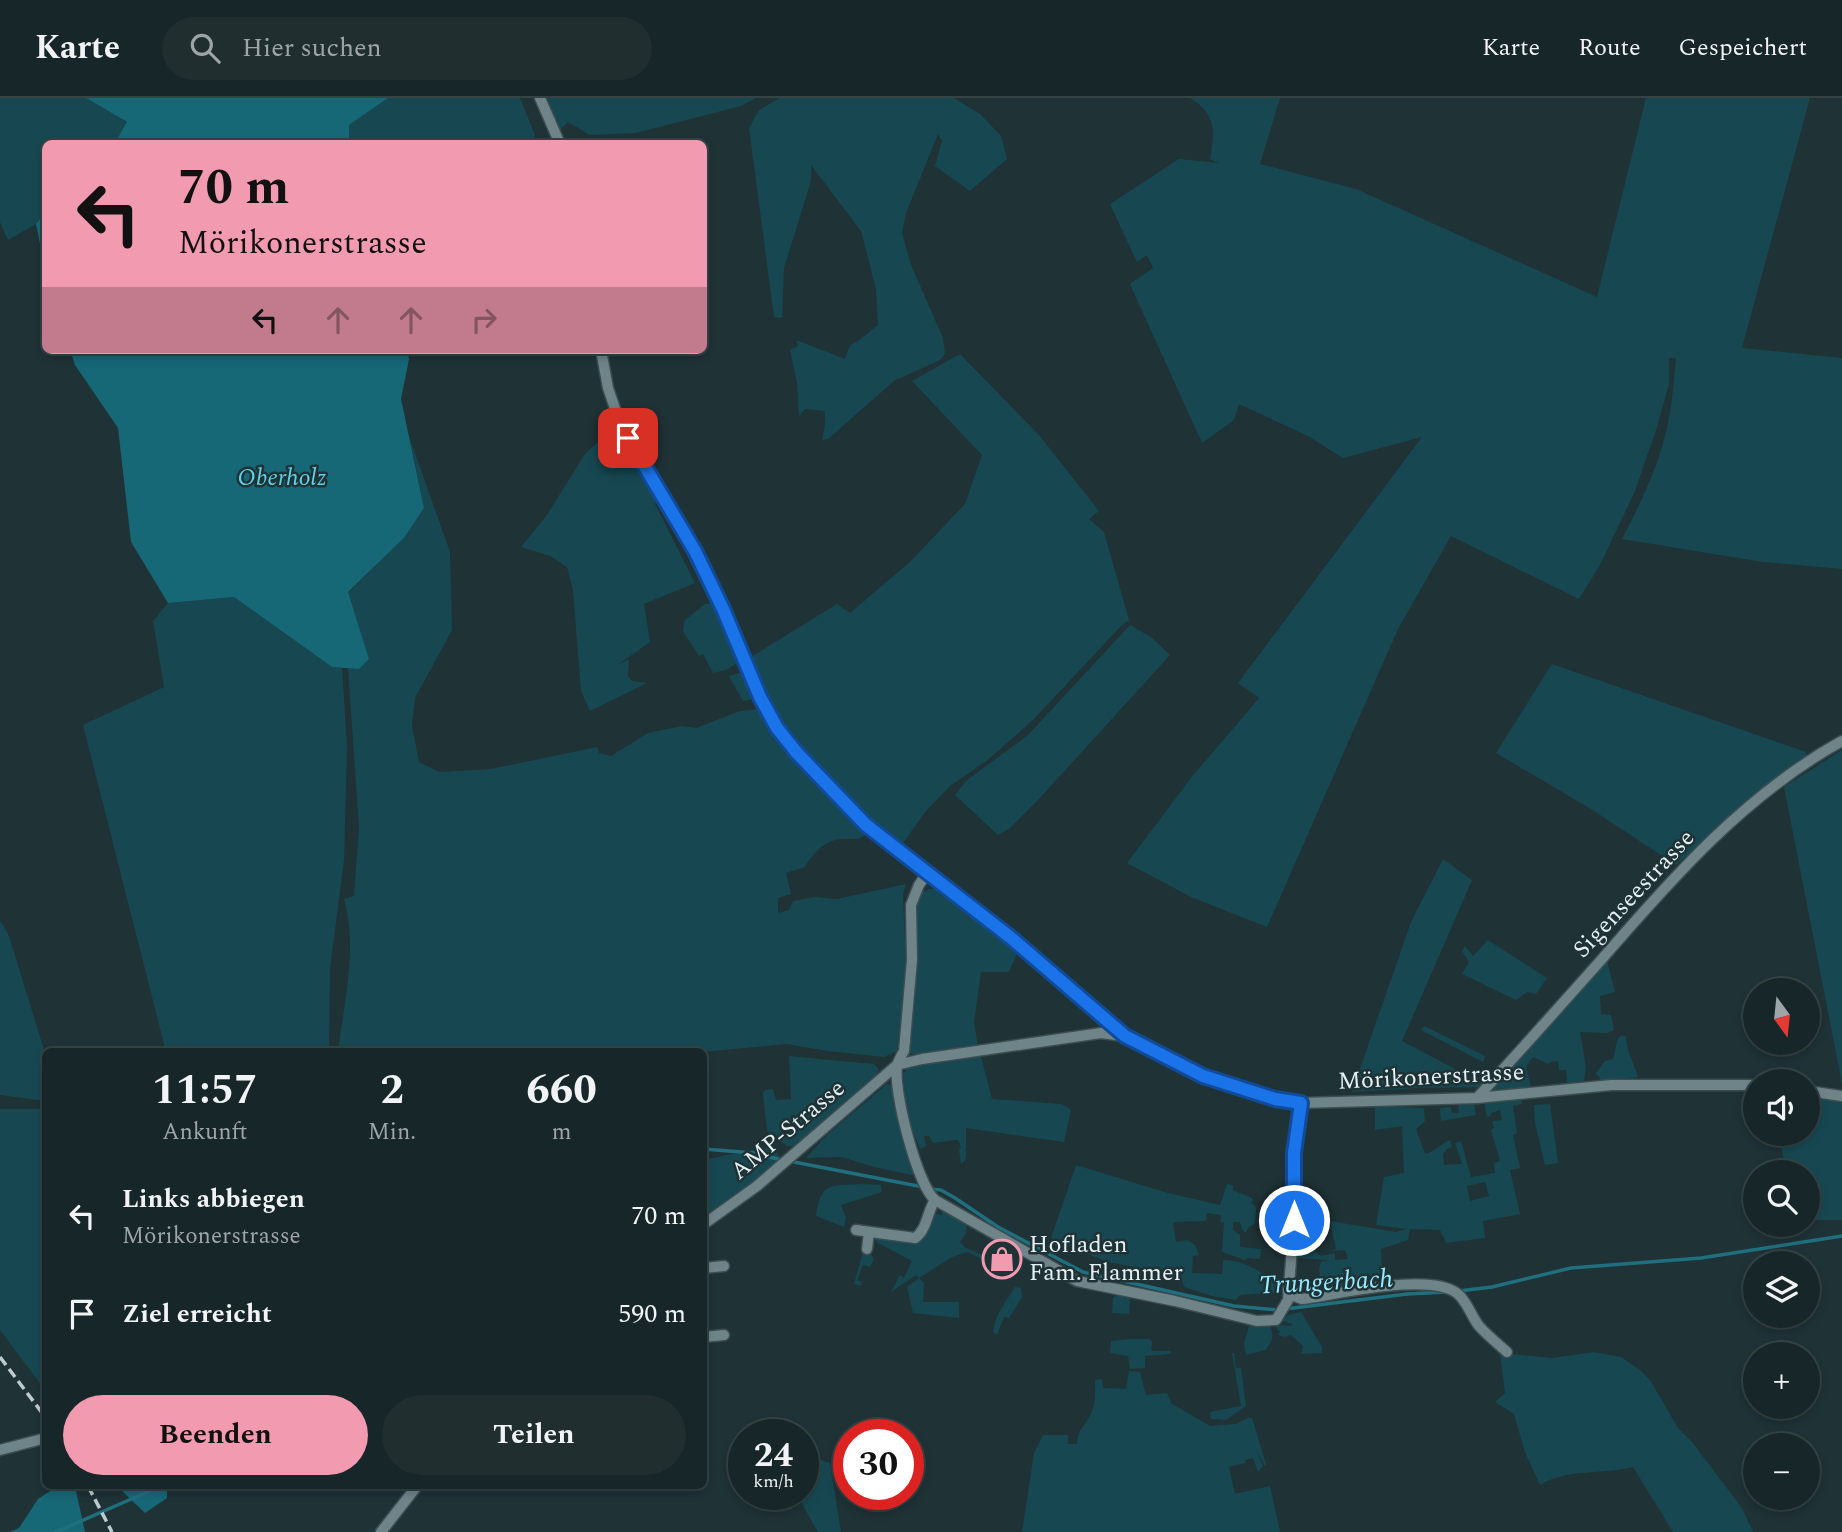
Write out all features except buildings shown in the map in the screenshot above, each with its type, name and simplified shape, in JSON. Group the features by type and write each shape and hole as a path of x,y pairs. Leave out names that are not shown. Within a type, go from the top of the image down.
{"street":[{"path":"540,98 558,140"},
{"name":"Mörikonerstrasse","path":"602,354 608,388 621,426 695,551 760,697 777,728 797,753 866,825 1010,937 1125,1036 1203,1076 1275,1099 1301,1103 1477,1098 1612,1085 1743,1085"},
{"name":"Sigenseestrasse","path":"1477,1098 1651,901 1730,822 1770,788 1842,741"},
{"path":"927,873 911,905 912,960 904,1051 897,1065 897,1084 902,1116 923,1182 932,1198 1077,1281 1271,1322 1278,1318 1288,1295 1294,1220 1294,1153 1301,1103"},
{"name":"AMP-Strasse","path":"707,1222 757,1186 897,1065 1101,1033 1125,1036"},
{"path":"1820,1093 1842,1096"},
{"path":"856,1230 915,1238 921,1234 932,1198"},
{"path":"867,1249 869,1232"},
{"path":"707,1268 724,1266"},
{"path":"1288,1295 1302,1298 1377,1286 1430,1286 1450,1289 1464,1300 1479,1325 1507,1352"},
{"path":"707,1337 724,1335"},
{"path":"0,1450 42,1439"},
{"path":"381,1532 415,1489"}],"shaded area":[{"path":"0,98 86,98 128,123 117,140 42,140 42,216 36,224 8,240 0,222"},
{"path":"388,98 520,98 535,135 534,140 348,140 349,125"},
{"path":"547,98 756,98 741,106 636,133 590,135 568,122 560,130"},
{"path":"780,98 954,98 980,114 1001,136 1007,159 970,191 935,166 942,141 938,134 906,213 902,233 911,265 943,338 945,354 940,360 894,381 828,439 822,440 825,411 805,409 799,416 797,383 790,350 798,346 796,340 845,359 850,345 878,325 876,289 861,231 811,165 811,181 784,268 782,318 774,317 749,128 759,110"},
{"path":"1190,98 1280,98 1260,164 1356,189 1597,297 1646,98 1810,98 1742,348 1842,358 1842,569 1763,562 1622,539 1651,477 1667,429 1676,358 1669,358 1669,384 1635,491 1600,565 1579,599 1451,536 1398,629 1267,927 1191,897 1127,863 1191,778 1259,698 1238,683 1422,437 1343,458 1308,436 1239,404 1234,420 1202,443 1130,284 1153,268 1147,255 1137,262 1110,204 1179,159 1219,163 1210,159 1213,132 1210,117"},
{"path":"960,354 1039,435 1099,511 1089,519 1104,532 1129,620 1034,719 989,759 950,786 925,812 901,846 887,836 820,771 790,737 769,706 748,659 837,604 850,613 910,562 965,504 982,455 912,381"},
{"path":"615,426 661,500 655,504 695,583 644,604 650,642 616,666 629,659 628,676 632,681 647,683 590,711 581,691 573,590 567,567 550,556 521,547 547,515 585,454"},
{"path":"409,436 450,552 452,630 415,698 412,726 419,762 439,772 491,769 597,747 599,753 611,756 648,733 682,726 696,728 740,711 759,709 774,736 772,740 777,734 869,832 857,839 830,842 817,850 805,867 786,873 791,894 778,898 778,913 789,910 793,901 814,897 837,899 906,884 903,895 906,967 897,1051 884,1057 787,1044 707,1051 707,1048 339,1048 350,956 344,899 354,896 359,828 348,668 359,669 369,659 348,593 404,538 424,508"},
{"path":"234,597 332,667 342,668 347,747 344,860 330,969 329,1048 165,1048 83,725 164,687 153,621 168,603"},
{"path":"714,603 739,662 726,670 713,673 703,654 699,656 683,631 685,620 705,604"},
{"path":"1130,625 1151,637 1170,655 1039,799 1009,829 998,835 955,795 966,781 1028,735"},
{"path":"1552,664 1806,752 1806,758 1780,774 1676,865 1591,809 1496,753"},
{"path":"744,673 753,696 750,700 743,701 729,676"},
{"path":"1842,750 1842,1083 1784,787"},
{"path":"1443,859 1472,880 1402,1041 1489,1087 1352,1092 1411,922"},
{"path":"929,889 938,889 1018,951 1009,972 981,972 974,1022 978,1047 933,1056 910,1054 917,895"},
{"path":"0,920 9,936 43,1048 42,1101 0,1095"},
{"path":"1488,940 1547,978 1536,994 1527,992 1516,1000 1462,974 1469,962 1462,951 1465,946 1473,956"},
{"path":"1606,957 1615,992 1600,996 1601,1014 1611,1015 1614,1030 1608,1033 1580,1032 1586,1067 1584,1081 1567,1083 1566,1070 1559,1070 1558,1061 1548,1064 1533,1057 1526,1067 1531,1087 1491,1091 1495,1079"},
{"path":"1424,1026 1485,1056 1483,1062 1421,1030"},
{"path":"1626,1036 1638,1077 1601,1080 1596,1073 1605,1061 1613,1059 1618,1038"},
{"path":"980,1053 992,1099 1062,1104 1071,1110 1064,1142 966,1128 966,1159 961,1164 959,1141 933,1143 929,1136 924,1136 926,1146 920,1149 907,1116 903,1073 912,1064 964,1059"},
{"path":"789,1056 874,1064 879,1070 796,1146 787,1146 767,1131 763,1093 773,1089 776,1100 791,1099"},
{"path":"887,1084 892,1086 894,1091 917,1176 842,1157 806,1158 827,1135"},
{"path":"1521,1097 1522,1104 1513,1106 1517,1133 1513,1135 1520,1168 1510,1170 1520,1214 1483,1221 1485,1238 1446,1243 1440,1230 1410,1229 1408,1240 1381,1249 1382,1279 1323,1291 1319,1269 1321,1262 1329,1260 1295,1258 1296,1249 1299,1249 1300,1252 1314,1251 1321,1256 1335,1253 1335,1260 1348,1259 1345,1250 1330,1251 1336,1249 1330,1221 1396,1232 1407,1229 1376,1225 1384,1177 1404,1173 1402,1126 1375,1130 1375,1106 1424,1108 1425,1121 1416,1129 1425,1154 1450,1140 1452,1147 1443,1154 1444,1165 1462,1164 1455,1143 1461,1141 1471,1177 1495,1173 1494,1163 1500,1161 1491,1130 1494,1128 1492,1121 1502,1120 1500,1110 1487,1117 1484,1101","holes":["1485,1182 1489,1196 1470,1201 1467,1186"]},
{"path":"1820,1097 1842,1100 1842,1220 1820,1220 1820,1160 1783,1160 1782,1146 1820,1146"},
{"path":"1474,1104 1476,1115 1441,1121 1440,1108 1451,1107 1452,1113 1459,1113 1458,1105"},
{"path":"1550,1104 1558,1163 1545,1165 1535,1123 1534,1105"},
{"path":"0,1109 42,1109 42,1386 0,1330"},
{"path":"767,1147 776,1151 782,1161 707,1214 707,1159"},
{"path":"1076,1165 1168,1193 1220,1205 1227,1184 1233,1185 1233,1190 1252,1198 1251,1202 1256,1208 1255,1223 1246,1232 1240,1222 1233,1222 1233,1230 1240,1235 1240,1247 1261,1249 1260,1259 1245,1260 1222,1252 1224,1223 1220,1222 1221,1215 1207,1213 1206,1221 1173,1222 1176,1242 1187,1240 1195,1245 1199,1255 1193,1256 1192,1273 1222,1274 1223,1260 1231,1260 1262,1273 1282,1286 1283,1292 1240,1295 1236,1300 1212,1296 1184,1287 1180,1275 1107,1262 1051,1238"},
{"path":"881,1185 882,1192 841,1205 846,1218 844,1227 816,1216 821,1197 829,1188"},
{"path":"943,1210 967,1222 966,1233 960,1242 966,1248 983,1255 993,1241 999,1243 996,1253 988,1262 968,1252 952,1257 919,1278 916,1275 891,1292 900,1275 904,1278 912,1261 878,1243 874,1238 910,1243 920,1241 932,1213 941,1215"},
{"path":"863,1252 870,1252 874,1259 870,1267 863,1265 857,1280 862,1282 861,1286 854,1284"},
{"path":"919,1278 924,1283 923,1302 959,1302 959,1318 913,1313 907,1287"},
{"path":"1015,1287 1021,1288 1022,1297 1009,1318 1004,1317 997,1335 993,1332 996,1320"},
{"path":"1117,1295 1130,1297 1129,1314 1112,1313 1113,1298"},
{"path":"1301,1312 1322,1347 1322,1353 1301,1354 1303,1346 1291,1335 1278,1335 1280,1332 1277,1325 1292,1326 1282,1321 1288,1315"},
{"path":"1269,1325 1272,1338 1266,1350 1246,1355 1244,1343 1249,1326"},
{"path":"1149,1339 1152,1342 1151,1351 1171,1351 1171,1354 1145,1356 1145,1368 1130,1369 1128,1356 1110,1353 1111,1341"},
{"path":"1594,1352 1621,1357 1650,1380 1678,1428 1692,1442 1742,1508 1753,1532 1673,1532 1633,1467 1562,1476 1540,1485 1525,1452 1514,1414 1495,1402 1505,1393 1500,1353 1552,1358"},
{"path":"1232,1353 1236,1368 1241,1368 1246,1406 1226,1420 1211,1419 1210,1412 1241,1406"},
{"path":"1129,1371 1140,1372 1146,1395 1167,1393 1172,1404 1210,1426 1236,1424 1252,1418 1266,1464 1265,1466 1256,1449 1263,1466 1258,1472 1253,1458 1245,1460 1246,1463 1229,1467 1235,1494 1270,1486 1280,1532 1022,1532 1034,1453 1043,1435 1068,1435 1068,1444 1077,1444 1080,1432 1093,1410 1095,1380 1102,1379 1103,1388 1126,1389"},
{"path":"819,1459 830,1463 833,1510 837,1510 841,1532 818,1532 806,1510 819,1510"}],"green space":[{"path":"86,98 388,98 349,125 349,140 117,140 127,122"},
{"path":"42,216 42,254 36,224"},
{"name":"Oberholz","path":"71,354 408,354 401,399 424,508 404,538 348,592 369,659 359,669 332,667 234,597 168,603 131,542 118,428 75,365"},
{"path":"53,1489 76,1489 85,1532 10,1532 19,1528 38,1499"},
{"path":"120,1489 167,1489 167,1498 145,1513"}],"waterway":[{"name":"Trungerbach","path":"707,1149 753,1153 778,1159"},
{"name":"Trungerbach","path":"794,1162 923,1187"},
{"name":"Trungerbach","path":"930,1189 941,1190 998,1227 1083,1272 1234,1306 1278,1310"},
{"name":"Trungerbach","path":"1459,1291 1492,1287 1571,1268 1701,1258 1842,1236"},
{"name":"Trungerbach","path":"1285,1309 1407,1294 1448,1292"},
{"name":"Trungerbach","path":"56,1532 154,1489"}],"railway":[{"path":"0,1357 42,1413"},
{"path":"90,1489 112,1532"}],"place":[{"name":"Hofladen Fam. Flammer","path":"1002,1259"}],"route":[{"path":"628,438 676,516 710,580 760,697 777,728 797,753 866,825 1010,937 1125,1036 1203,1076 1275,1099 1301,1103 1294,1153 1294,1220"}]}
